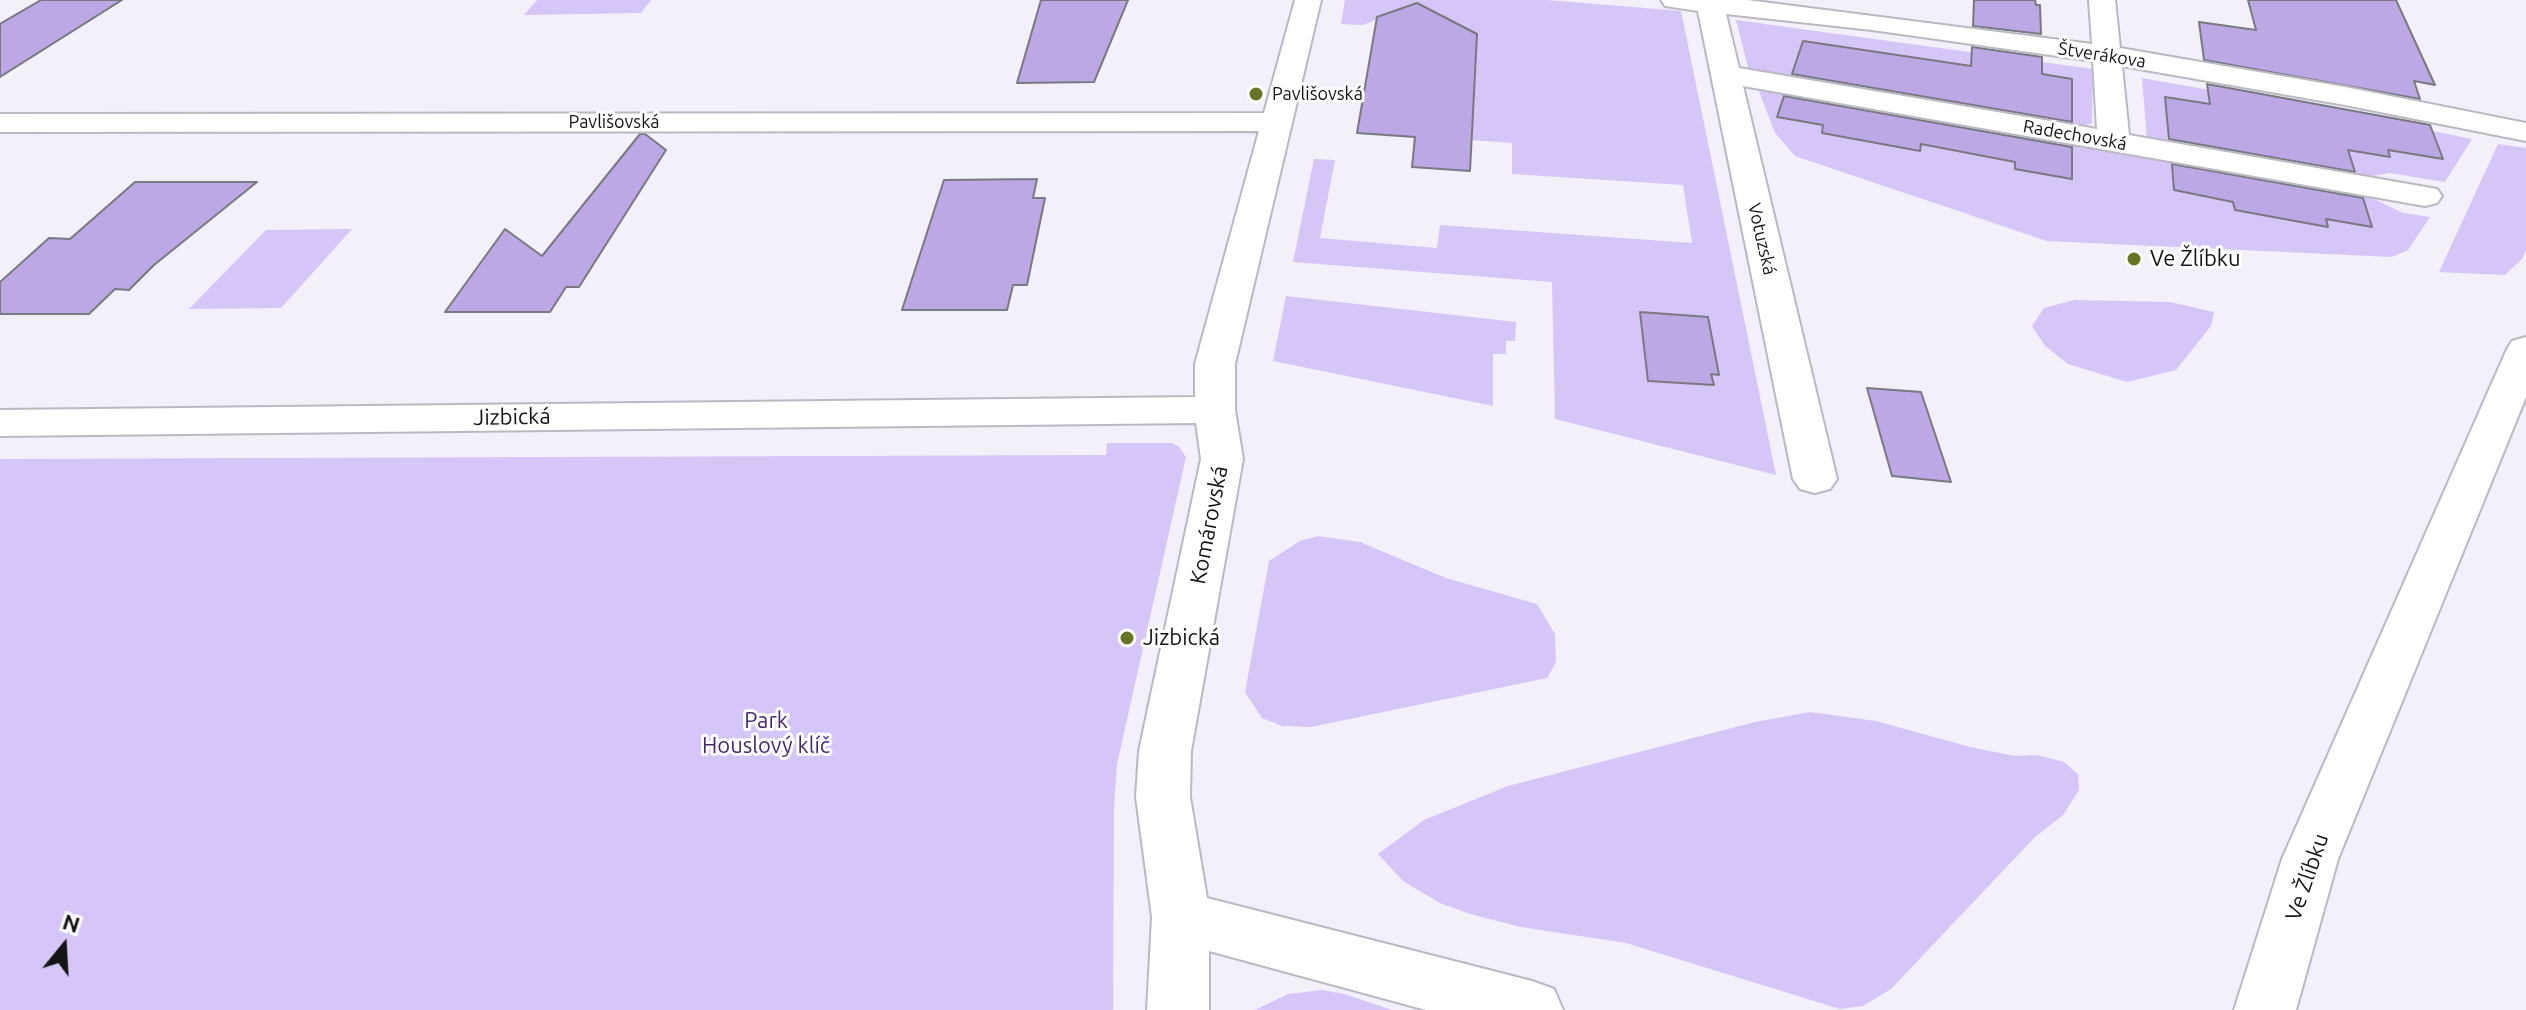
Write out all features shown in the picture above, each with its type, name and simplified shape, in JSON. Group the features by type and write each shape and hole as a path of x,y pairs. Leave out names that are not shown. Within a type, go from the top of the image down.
{"street":[{"name":"Komárovská","path":"1178,1010 1181,917 1163,797 1165,751 1222,459 1215,410 1215,364 1308,0"},
{"name":"Štverákova","path":"1674,0 1709,1 2109,55 2345,96 2526,132"},
{"path":"2102,0 2114,142"},
{"name":"Votuzská","path":"1709,1 1815,479"},
{"name":"Radechovská","path":"1725,74 2425,196"},
{"name":"Pavlišovská","path":"0,123 1277,122"},
{"name":"Ve Žlíbku","path":"2265,1010 2310,859 2526,349"},
{"name":"Jizbická","path":"0,423 1215,410"},
{"path":"1181,917 1532,1010"}],"green space":[{"path":"537,0 651,0 641,13 524,15"},
{"path":"1345,0 1548,0 1681,11 1776,475 1555,419 1552,282 1293,262 1314,159 1335,160 1320,238 1437,248 1440,225 1692,243 1683,185 1512,174 1512,143 1471,140 1476,59 1447,44 1476,33 1417,3 1363,25 1341,24"},
{"path":"1736,20 2093,69 2092,123 2077,128 1749,71"},
{"path":"2142,78 2472,139 2445,182 2390,173 2361,178 2147,140"},
{"path":"1757,86 2366,195 2403,213 2430,217 2408,250 2392,257 2047,241 1795,156 1775,133"},
{"path":"2498,144 2526,148 2526,250 2522,259 2505,275 2439,272"},
{"path":"352,229 281,308 189,309 266,230"},
{"path":"1286,296 1516,322 1515,341 1506,341 1506,354 1493,354 1493,406 1273,361"},
{"path":"2074,300 2170,302 2214,312 2211,326 2176,370 2127,382 2068,364 2045,346 2032,326 2044,308"},
{"name":"Park Houslový klíč","path":"1107,443 1172,443 1186,457 1117,764 1113,1010 0,1010 0,459 1106,455"},
{"path":"1318,536 1360,542 1446,578 1537,604 1555,634 1556,662 1547,678 1311,727 1282,726 1262,718 1245,692 1269,561 1300,541"},
{"path":"1810,712 1876,721 2015,756 2037,755 2064,762 2078,774 2079,790 2063,815 2035,837 1891,989 1863,1006 1840,1009 1626,943 1521,927 1470,914 1440,903 1403,881 1378,854 1424,820 1508,786 1755,722"},
{"path":"1322,990 1345,994 1392,1010 1255,1010 1288,994"}],"building":[{"path":"41,0 122,0 0,77 0,24"},
{"path":"1041,0 1128,0 1094,82 1017,83"},
{"path":"1974,0 2035,0 2036,5 2040,5 2041,34 1973,26"},
{"path":"2248,0 2396,0 2435,85 2414,81 2420,99 2204,60 2199,22 2256,30"},
{"path":"1417,3 1477,34 1470,171 1412,167 1415,137 1357,133 1377,17"},
{"path":"1803,41 1971,66 1972,47 2042,57 2042,74 2072,79 2072,122 1792,74"},
{"path":"2207,84 2430,125 2443,159 2388,150 2390,157 2348,150 2355,172 2169,139 2165,97 2210,104"},
{"path":"1784,96 2072,147 2072,179 2015,169 2015,162 1921,144 1920,151 1822,133 1823,125 1777,117"},
{"path":"640,134 645,134 666,150 579,287 566,287 550,312 445,312 505,229 542,256"},
{"path":"2172,164 2363,198 2372,227 2326,219 2328,227 2235,210 2233,202 2174,190"},
{"path":"1037,179 1033,198 1045,198 1027,285 1013,285 1007,310 902,310 944,180"},
{"path":"135,182 257,182 154,265 129,290 115,289 89,314 0,314 0,282 49,238 70,239"},
{"path":"1640,312 1708,317 1719,375 1711,374 1714,385 1648,381"},
{"path":"1867,388 1921,392 1951,482 1892,476"}],"place":[{"name":"Pavlišovská","path":"1256,94"},
{"name":"Ve Žlíbku","path":"2134,259"},
{"name":"Jizbická","path":"1127,638"}]}
